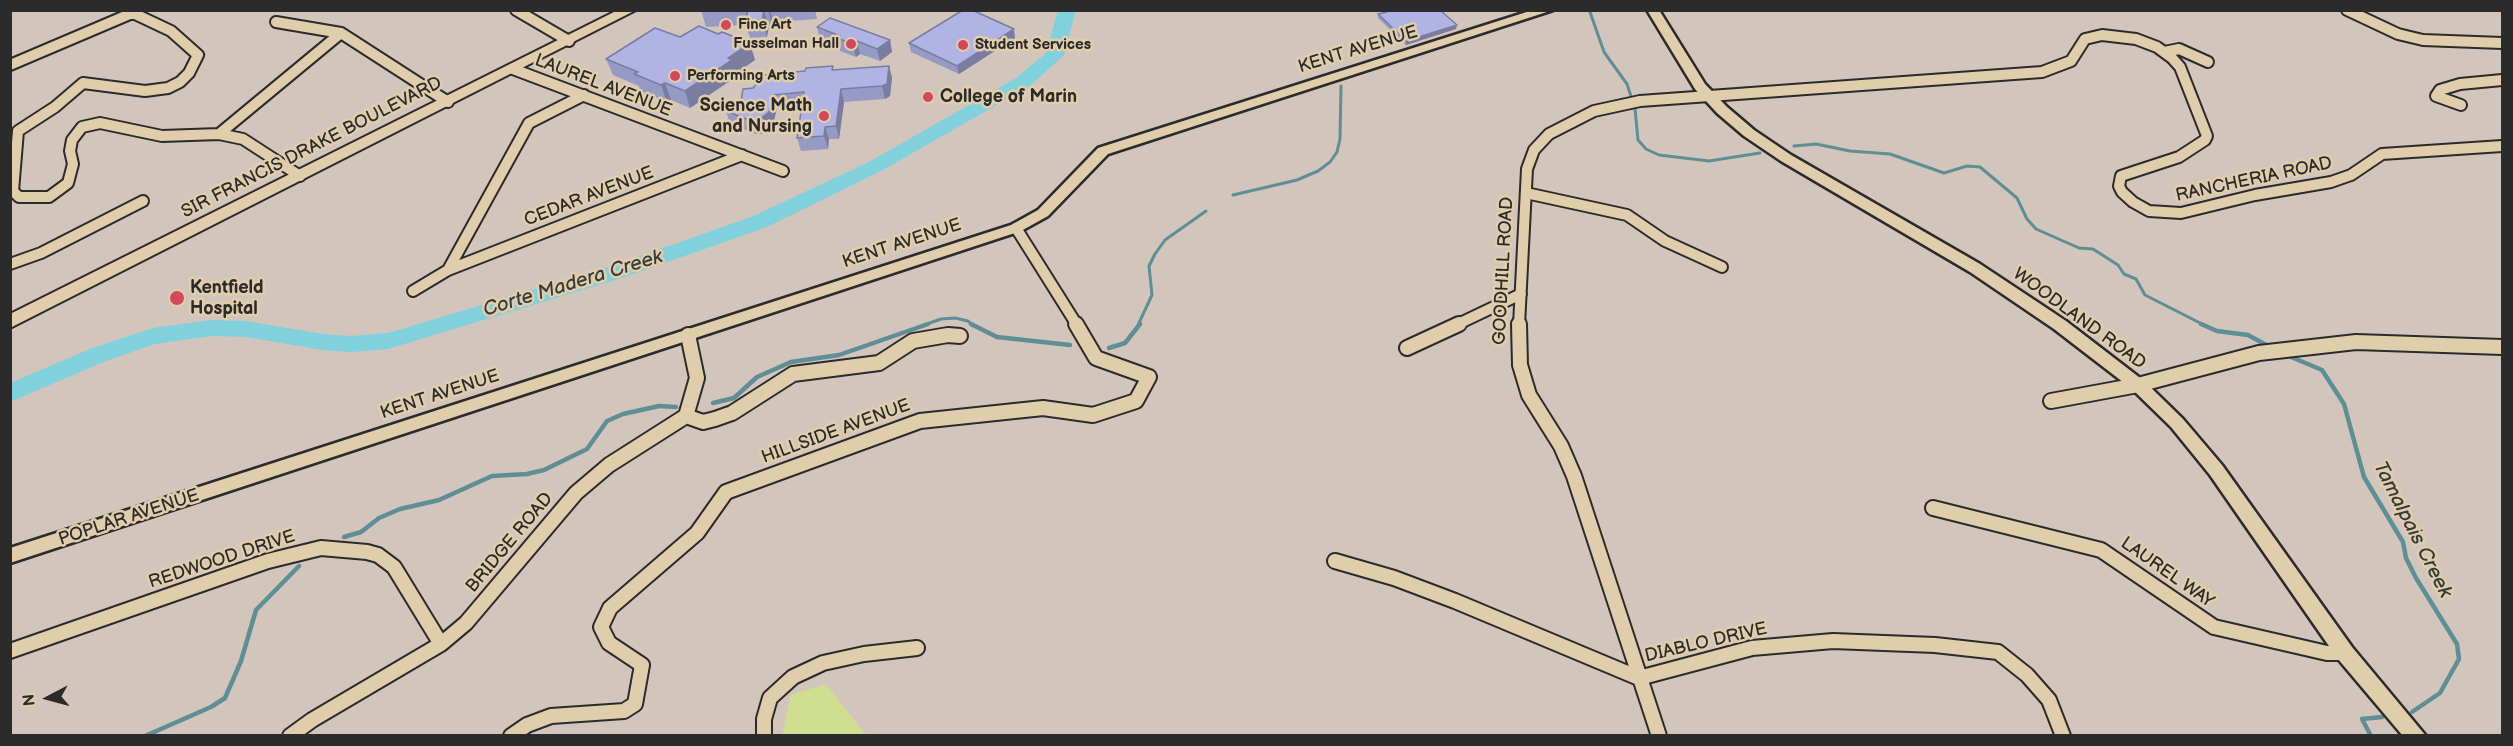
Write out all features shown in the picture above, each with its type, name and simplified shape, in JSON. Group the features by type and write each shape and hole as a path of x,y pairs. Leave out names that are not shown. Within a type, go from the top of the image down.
{"main road":[{"name":"SIR FRANCIS DRAKE BOULEVARD","path":"10,322 630,10"}],"street":[{"path":"516,10 569,41"},
{"name":"KENT AVENUE","path":"247,480 1016,228 1042,213 1103,151 1547,10"},
{"name":"WOODLAND ROAD","path":"1653,10 1707,95 1734,121 1767,146 1975,268 2060,325 2138,385 2177,423 2216,470 2345,653 2416,735"},
{"path":"2347,10 2398,34 2423,40 2502,43"},
{"path":"10,65 130,14 135,14 171,31 198,56 189,73 180,82 168,88 145,91 83,83 55,107 18,131 13,191 18,197 49,197 68,183 73,164 70,151 72,140 82,128 100,123 162,136 219,134 254,144 300,176"},
{"path":"276,22 341,33 448,102"},
{"path":"219,134 341,33"},
{"name":"RANCHERIA ROAD","path":"1707,95 2042,72 2071,61 2085,39 2096,35 2130,37 2164,52 2180,67 2207,136 2205,140 2179,157 2121,176 2119,186 2122,192 2133,202 2149,211 2181,213 2255,195 2331,182 2351,175 2382,154 2502,146"},
{"path":"2164,52 2180,49 2208,62"},
{"name":"LAUREL AVENUE","path":"513,69 783,171"},
{"path":"2461,105 2436,96 2440,90 2460,84 2502,80"},
{"path":"448,270 529,123 584,94"},
{"name":"GOODHILL ROAD","path":"1659,735 1574,476 1561,446 1529,395 1520,365 1518,348 1526,193 1530,159 1534,150 1549,134 1582,116 1628,102 1707,95"},
{"name":"CEDAR AVENUE","path":"413,291 448,270 742,155"},
{"path":"1526,193 1627,215 1665,241 1722,267"},
{"path":"10,264 41,253 143,201"},
{"name":"HILLSIDE AVENUE","path":"511,735 527,724 551,716 624,711 635,704 642,665 609,643 601,627 610,608 697,532 726,492 920,421 1043,408 1093,416 1136,401 1149,377 1096,358 1016,228"},
{"path":"1407,348 1521,294"},
{"path":"688,335 697,378 686,416 703,422 732,413 793,374 806,370 879,363 913,341 948,335 960,336"},
{"path":"2051,401 2138,385 2269,352 2356,342 2502,347"},
{"name":"BRIDGE ROAD","path":"290,735 441,644 466,623 576,493 609,465 686,416"},
{"name":"POPLAR AVENUE","path":"10,556 247,480"},
{"name":"LAUREL WAY","path":"1933,508 2102,550 2214,627 2328,653 2345,653"},
{"name":"REDWOOD DRIVE","path":"10,651 268,561 321,548 367,552 378,555 394,567 441,644"},
{"name":"DIABLO DRIVE","path":"1335,561 1394,578 1455,601 1639,678 1752,648 1833,641 1935,645 1998,652 2027,675 2049,700 2063,735"},
{"path":"764,735 764,719 770,698 793,677 823,663 864,654 917,648"}],"green space":[{"path":"826,684 866,735 782,735 791,695"}],"building":[{"path":"748,10 764,10 762,20 745,21"},
{"name":"Student Services","path":"963,10 972,10 1014,29 957,66 909,43"},
{"path":"1385,10 1440,10 1457,25 1406,41 1378,14 1387,12"},
{"path":"830,18 890,40 877,49 857,41 853,44 817,27"},
{"path":"699,26 750,43 728,58 732,60 685,91 665,83 661,85 634,74 638,72 606,59 655,28 680,37"},
{"path":"833,66 832,70 889,66 887,84 841,89 836,126 825,127 824,136 797,138 804,92 773,95 769,112 757,121 751,121 726,111 741,101 743,89 753,88 764,75"}],"waterway":[{"name":"Corte Madera Creek","path":"10,393 98,355 153,336 212,328 246,329 322,342 352,344 388,341 617,272 759,222 874,167 1023,82 1055,55 1067,10"},
{"name":"Tamalpais Creek","path":"1590,12 1604,52 1627,84 1635,109 1638,140 1646,149 1659,155 1709,161 1760,153"},
{"path":"1233,195 1297,180 1318,171 1330,162 1337,152 1340,139 1341,86"},
{"name":"Tamalpais Creek","path":"1794,146 1816,144 1850,151 1890,154 1944,173 1967,166 1980,167 2017,198 2027,219 2036,229 2079,248 2093,249 2118,265 2124,274 2136,279 2145,295 2204,325"},
{"path":"1138,325 1152,295 1149,266 1155,254 1165,240 1206,211"},
{"path":"924,325 941,319 955,318 971,324"},
{"path":"713,403 734,398 757,377 791,362 839,355 928,324"},
{"path":"971,324 997,337 1070,345"},
{"path":"1109,348 1125,343 1140,324"},
{"name":"Tamalpais Creek","path":"2201,324 2217,331 2248,335 2270,347"},
{"name":"Tamalpais Creek","path":"2284,354 2322,370 2344,404 2364,477 2403,542 2406,558 2416,578 2457,644 2459,659 2440,693 2412,712"},
{"path":"344,537 361,532 379,518 400,509 439,500 492,476 527,474 544,470 587,449 607,421 623,414 659,406 676,407"},
{"path":"145,736 211,707 225,698 241,661 256,610 299,566"},
{"name":"Tamalpais Creek","path":"2371,736 2362,719 2382,717"}],"place":[{"name":"Fine Art","path":"726,25"},
{"name":"Fusselman Hall","path":"851,44"},
{"name":"Student Services","path":"963,45"},
{"name":"Performing Arts","path":"675,76"},
{"name":"College of Marin","path":"928,97"},
{"name":"Science Math and Nursing","path":"824,116"},
{"name":"Kentfield Hospital","path":"177,298"}]}
